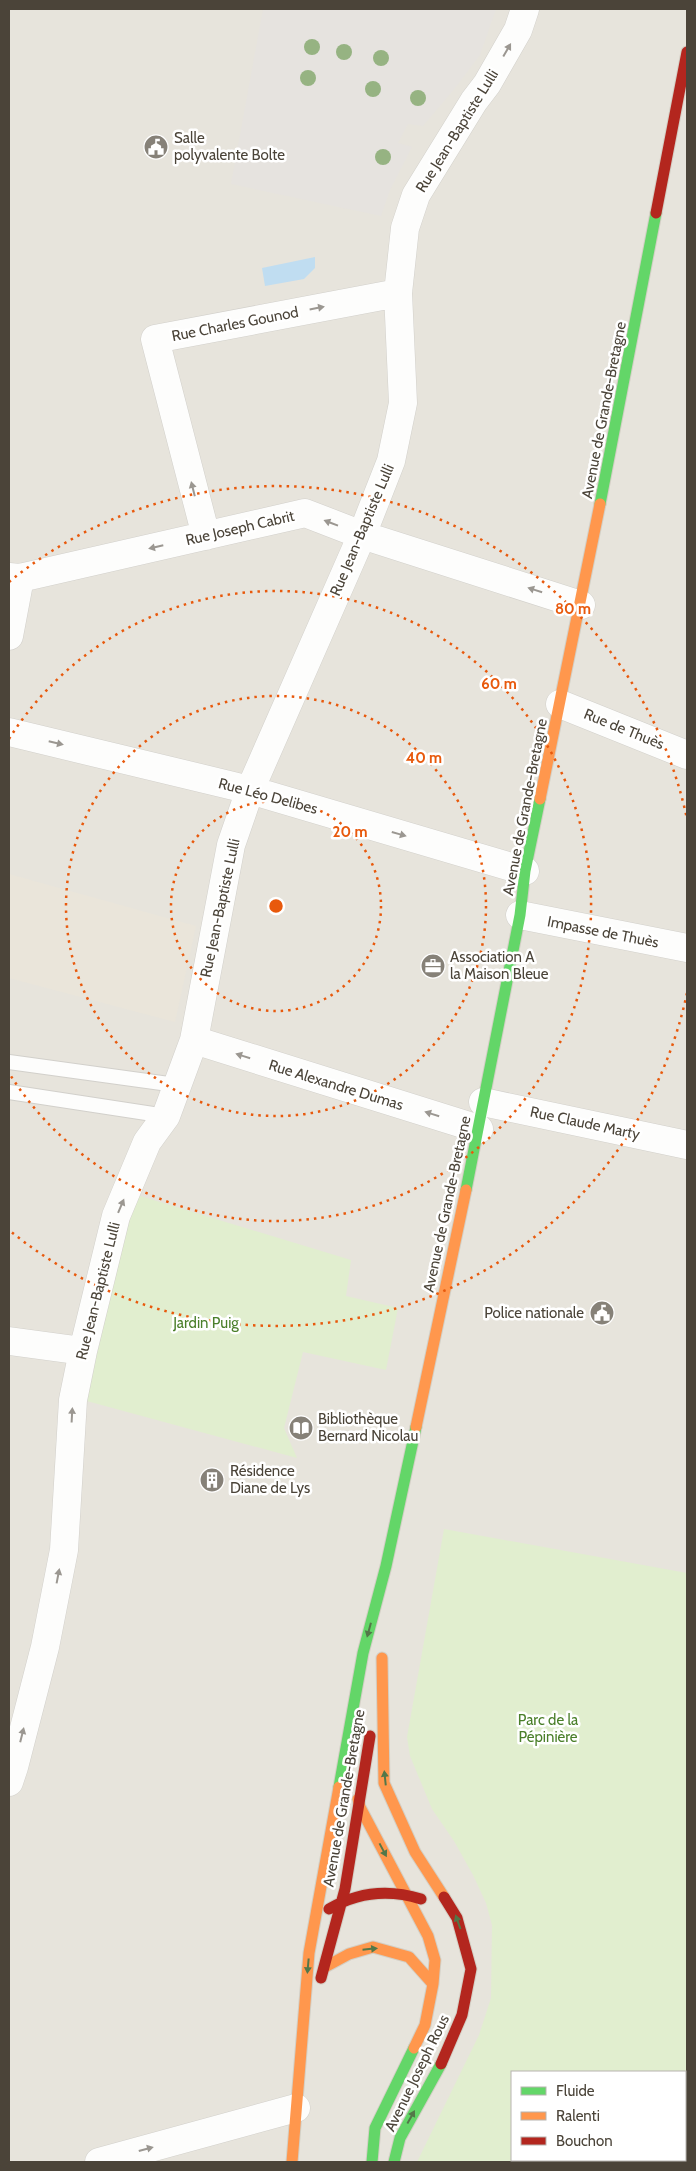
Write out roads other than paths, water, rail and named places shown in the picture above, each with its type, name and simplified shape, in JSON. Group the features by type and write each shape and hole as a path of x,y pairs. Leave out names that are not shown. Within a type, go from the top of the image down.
{"main road":[{"name":"Avenue de Grande-Bretagne","path":"292,2162 310,1953 363,1653 386,1566 479,1129 520,915 525,871 581,605 687,52"},
{"name":"Avenue de Grande-Bretagne","path":"384,1621 386,1566"},
{"name":"Avenue de Grande-Bretagne","path":"303,2029 325,1967 341,1901 360,1807 382,1654"},
{"name":"Avenue Joseph Rous","path":"382,1654 384,1783 415,1852 457,1918 470,1969 462,2015 442,2062 400,2138 394,2162"},
{"path":"347,1748 360,1807 428,1936 435,1960 434,1984 425,2025 375,2128 372,2162"},
{"path":"316,1918 341,1901 370,1894 407,1894 428,1901 432,1910"},
{"path":"325,1967 349,1954 373,1947 408,1957 434,1984"},
{"path":"458,1958 470,1969"}],"street":[{"name":"Rue Jean-Baptiste Lulli","path":"9,1782 45,1647 64,1550 73,1400 116,1216 147,1142 166,1116 194,1040 231,845 250,790 362,535 392,461 403,403 398,293 405,228 416,195 474,101 487,84 518,30 525,9"},
{"name":"Rue Charles Gounod","path":"206,536 154,339 398,293"},
{"name":"Rue Joseph Cabrit","path":"14,577 305,513 362,535 581,605"},
{"path":"9,636 14,577"},
{"name":"Rue de Thuès","path":"560,704 687,755"},
{"name":"Rue Léo Delibes","path":"9,732 250,790 525,871"},
{"name":"Impasse de Thuès","path":"520,915 687,948"},
{"name":"Rue Alexandre Dumas","path":"194,1040 479,1129"},
{"name":"Rue Claude Marty","path":"484,1102 687,1145"},
{"path":"9,1341 83,1351"},
{"path":"99,2162 296,2108"}],"lane":[{"path":"9,1062 176,1085"},
{"path":"9,1092 166,1116"}],"water":[{"path":"315,257 315,268 304,279 265,286 262,268"}],"place":[{"name":"Salle polyvalente Bolte","path":"156,147"},
{"name":"Association A la Maison Bleue","path":"433,966"},
{"name":"Police nationale","path":"602,1313"},
{"name":"Bibliothèque Bernard Nicolau","path":"301,1428"},
{"name":"Résidence Diane de Lys","path":"212,1480"}],"park label":[{"name":"Jardin Puig","path":"206,1323"},
{"name":"Parc de la Pépinière","path":"548,1728"}]}
